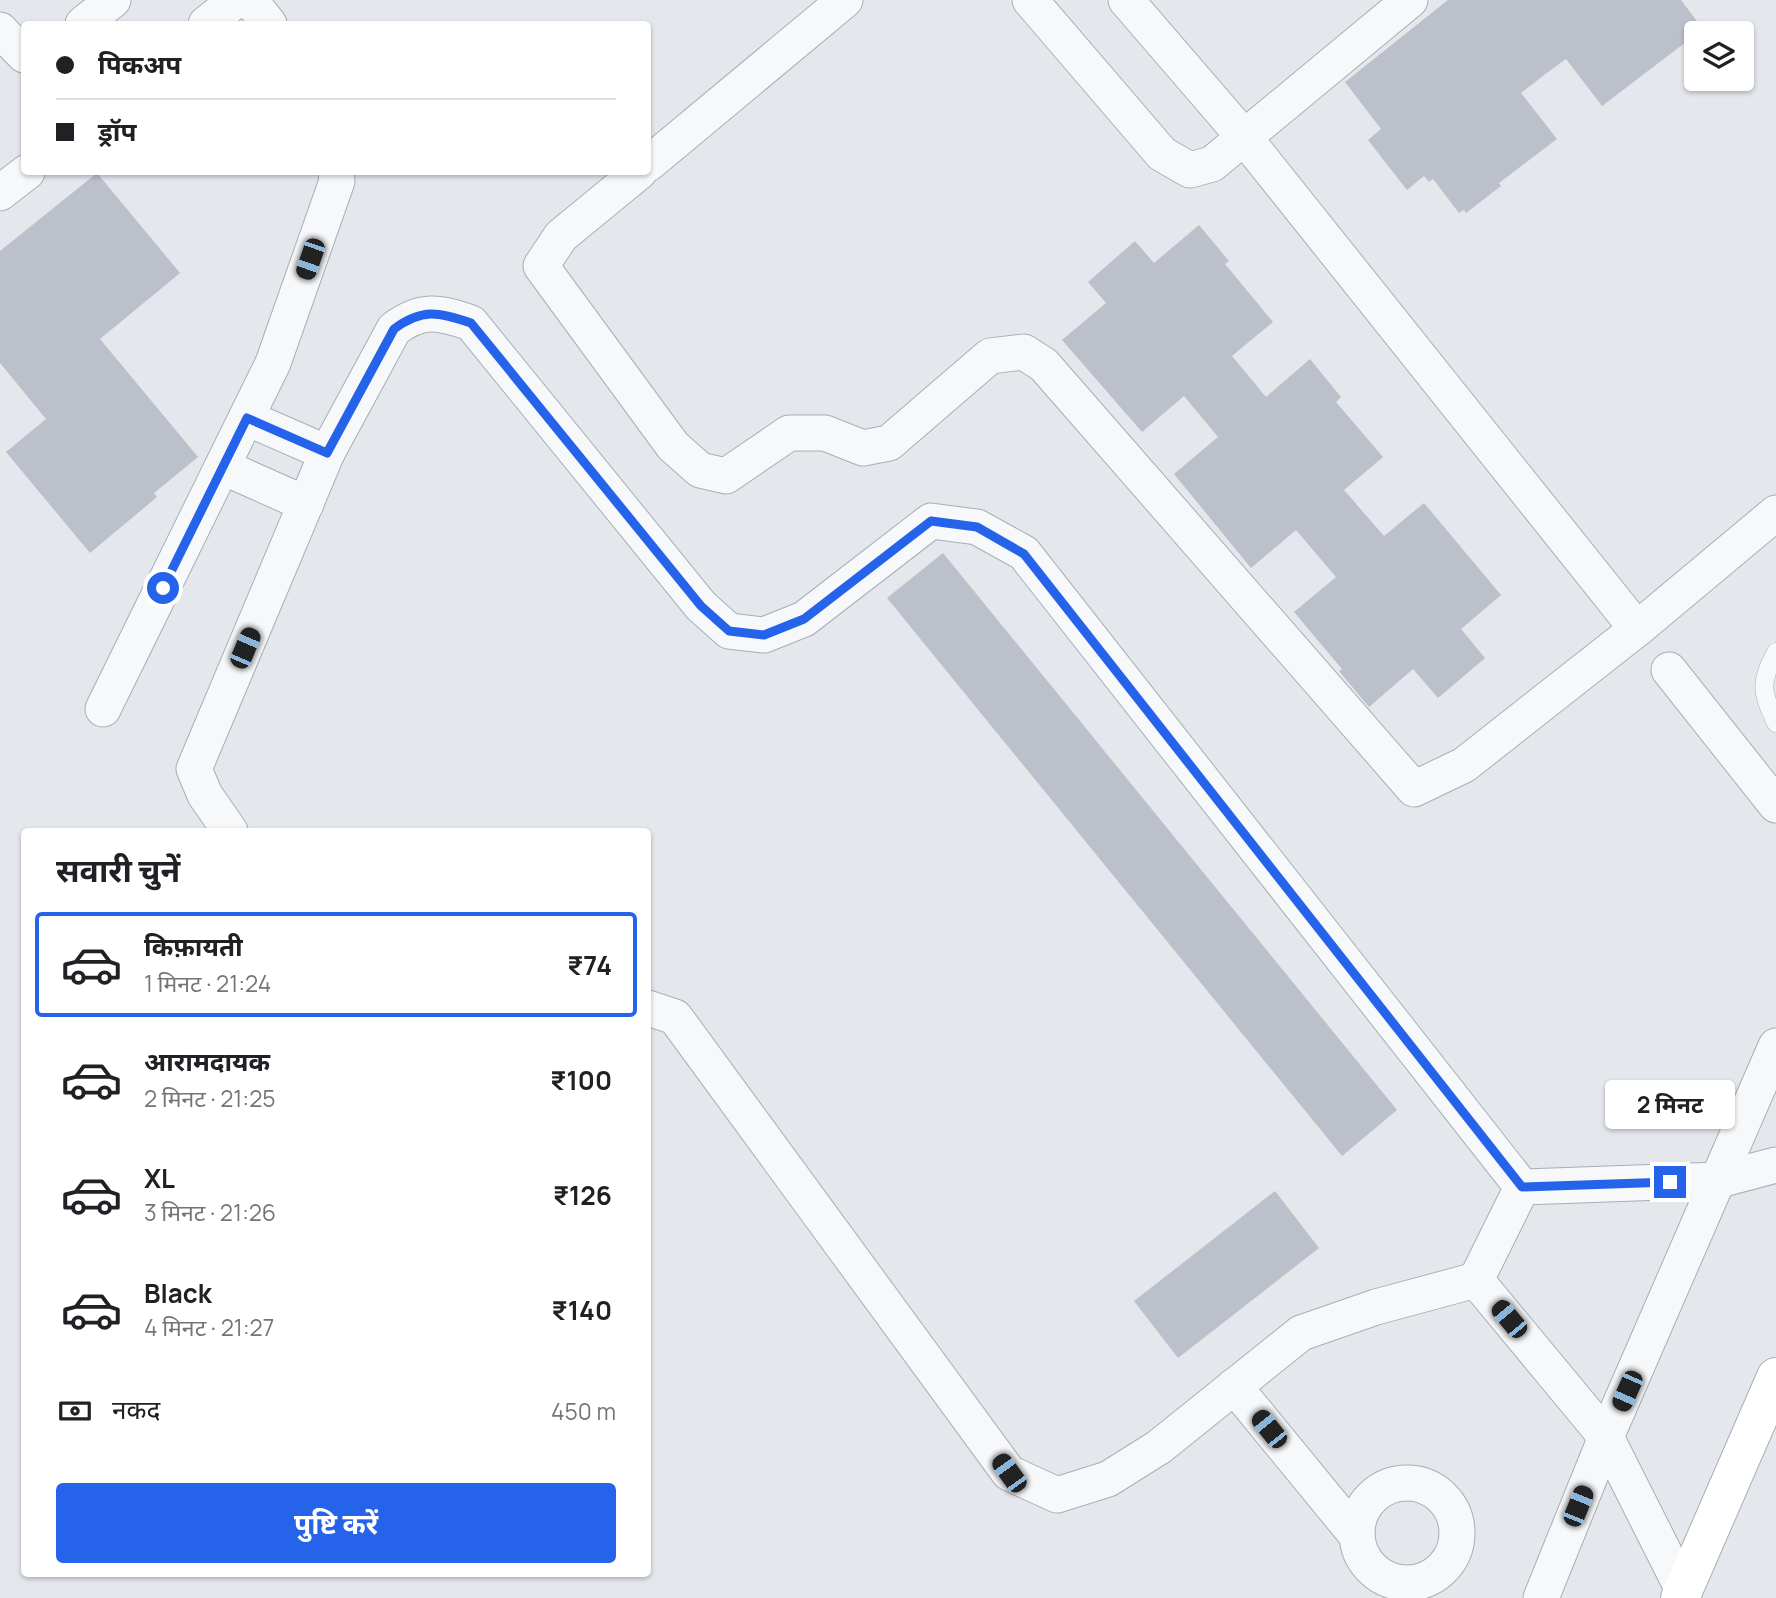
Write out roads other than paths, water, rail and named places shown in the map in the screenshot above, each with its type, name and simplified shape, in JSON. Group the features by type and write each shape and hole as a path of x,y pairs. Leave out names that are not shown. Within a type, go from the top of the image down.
{"street":[{"path":"87,21 113,0"},
{"path":"210,21 236,0"},
{"path":"250,0 267,21"},
{"path":"651,162 845,0"},
{"path":"1030,0 1162,153 1191,170 1212,164 1410,0"},
{"path":"1126,0 1244,137 1637,629"},
{"path":"0,30 21,52"},
{"path":"0,193 23,175"},
{"path":"103,709 273,363 338,181 337,175"},
{"path":"635,175 561,236 541,266 673,446 700,470 726,476 789,433 825,433 863,448 889,443 990,356 1024,352 1044,365 1414,789 1464,765 1637,629 1776,513"},
{"path":"228,828 205,795 194,769 327,453 394,329 412,316 445,314 471,323 701,606 729,631 764,635 804,619 931,521 977,527 1024,554 1522,1187"},
{"path":"247,418 327,453"},
{"path":"223,467 306,504"},
{"path":"1669,670 1776,805"},
{"path":"651,1009 675,1017 1009,1473 1057,1495 1108,1479 1159,1447 1301,1333 1376,1307 1476,1280 1522,1187"},
{"path":"1541,1598 1606,1437 1776,1046"},
{"path":"1522,1187 1719,1180 1776,1165"},
{"path":"1476,1280 1606,1437 1682,1594"},
{"path":"1682,1594 1776,1377"},
{"path":"1234,1386 1357,1536"}],"lane":[{"path":"1776,652 1764,673 1765,698 1776,723"}]}
